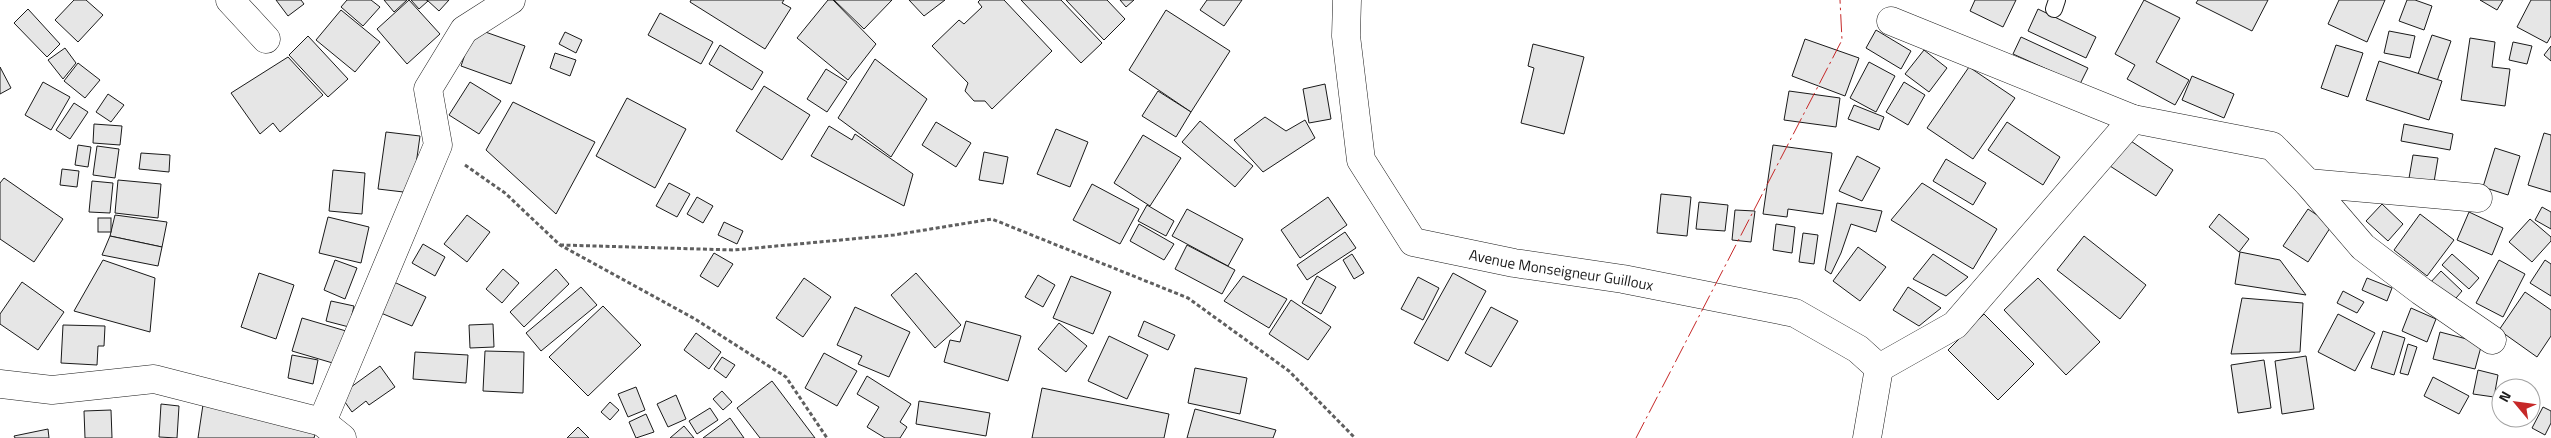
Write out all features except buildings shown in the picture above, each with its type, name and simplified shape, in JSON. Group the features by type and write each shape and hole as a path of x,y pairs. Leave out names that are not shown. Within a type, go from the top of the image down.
{"street":[{"path":"230,0 266,39"},
{"path":"0,384 52,390 154,379 332,430 438,145 428,90 464,30 511,0"},
{"name":"Avenue Monseigneur Guilloux","path":"1347,0 1346,36 1361,160 1413,242 1514,263 1623,279 1795,313 1858,349 1879,368"},
{"path":"1891,21 2133,119 2272,146 2308,183 2363,247 2421,291 2492,340"},
{"path":"1867,438 1879,368 1955,325 2133,119"},
{"path":"2308,183 2478,198"}],"path":[{"path":"438,145 505,193 560,245 695,318 786,377 827,438"},
{"path":"560,245 734,250 894,235 992,219 1188,298 1289,370 1355,438"}],"power":[{"path":"1636,438 1842,40 1840,0"}]}
